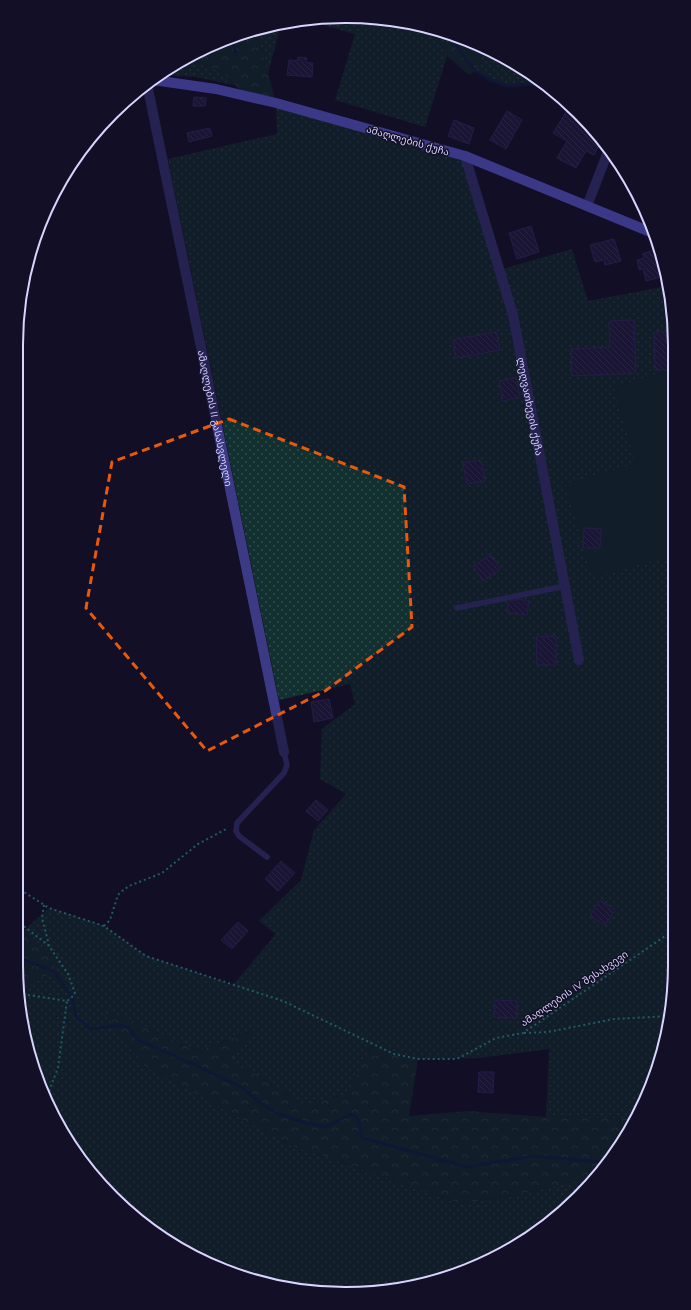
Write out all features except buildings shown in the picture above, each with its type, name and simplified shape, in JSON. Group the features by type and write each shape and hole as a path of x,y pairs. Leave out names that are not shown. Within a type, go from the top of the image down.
{"street":[{"name":"ამაღლების ქუჩა","path":"161,81 216,89 276,103 465,156 646,230"},
{"name":"ამაღლების II გასასვლელი","path":"148,91 284,752"},
{"name":"ლეღვათხევის ქუჩა","path":"465,156 513,315 579,660"},
{"path":"587,206 606,156"}],"lane":[{"path":"458,608 565,586"},
{"path":"267,857 238,836 236,831 237,823 284,773 287,765 284,752"}],"path":[{"path":"23,892 49,908 104,926 110,920 118,895 122,891 129,886 162,873 198,844 237,823"},
{"path":"44,905 42,918 49,946"},
{"path":"23,926 49,946 68,974 75,993 72,998 67,1001 25,995"},
{"name":"ამაღლების IV შესახვევი","path":"104,926 146,956 283,1001 394,1054 418,1059 457,1059 496,1038 523,1033 668,934"},
{"path":"49,1091 58,1068 67,1001"},
{"path":"523,1033 548,1032 614,1019 664,1016"}],"highlighted area":[{"path":"229,419 404,487 412,627 325,691 207,751 86,608 112,462"}],"green space":[{"path":"346,23 388,26 436,36 447,56 425,127 335,100 355,34 321,24"},
{"path":"279,30 268,74 257,35"},
{"path":"257,35 276,103 246,96 220,70 192,62 203,56"},
{"path":"436,36 486,55 475,71 469,75 447,56"},
{"path":"486,55 507,66 536,85 529,84 508,86 491,80 475,71"},
{"path":"192,62 220,70 234,85 196,77 169,75"},
{"path":"276,103 465,156 499,270 572,249 588,301 662,287 667,324 668,371 614,387 636,464 566,484 593,577 668,556 667,986 662,1027 657,1048 651,1068 629,1119 546,1117 549,1049 479,1058 418,1059 394,1054 372,1044 347,1094 306,1105 231,1059 253,1030 199,1051 104,1009 141,1064 290,1145 460,1203 504,1198 580,1180 584,1181 574,1193 558,1207 525,1233 488,1254 449,1270 429,1276 408,1281 367,1286 346,1287 303,1284 283,1281 242,1270 203,1254 184,1244 166,1233 133,1207 117,1193 90,1161 77,1144 56,1107 40,1068 34,1048 29,1027 24,986 31,986 23,952 23,931 49,908 104,926 146,956 233,985 276,934 259,921 301,880 314,830 346,794 320,779 322,729 355,704 350,684 279,700 168,159 277,134"},
{"path":"668,371 668,556 592,578 566,484 636,464 614,387"},
{"path":"23,937 56,955 53,971 31,986 24,985"},
{"path":"103,1008 199,1051 254,1030 232,1059 306,1105 347,1094 372,1044 394,1054 418,1059 409,1116 469,1111 546,1117 629,1119 614,1144 584,1181 580,1180 504,1198 460,1203 290,1145 141,1064"}],"waterway":[{"path":"455,42 475,71 491,80 508,86 529,84 536,85"},
{"path":"233,43 236,55"},
{"path":"23,960 53,971 72,997 76,1017 91,1029 120,1025 127,1027 138,1040 243,1088 260,1103 279,1114 303,1122 326,1127 351,1114 358,1119 363,1138 466,1167 534,1156 600,1162"}]}
